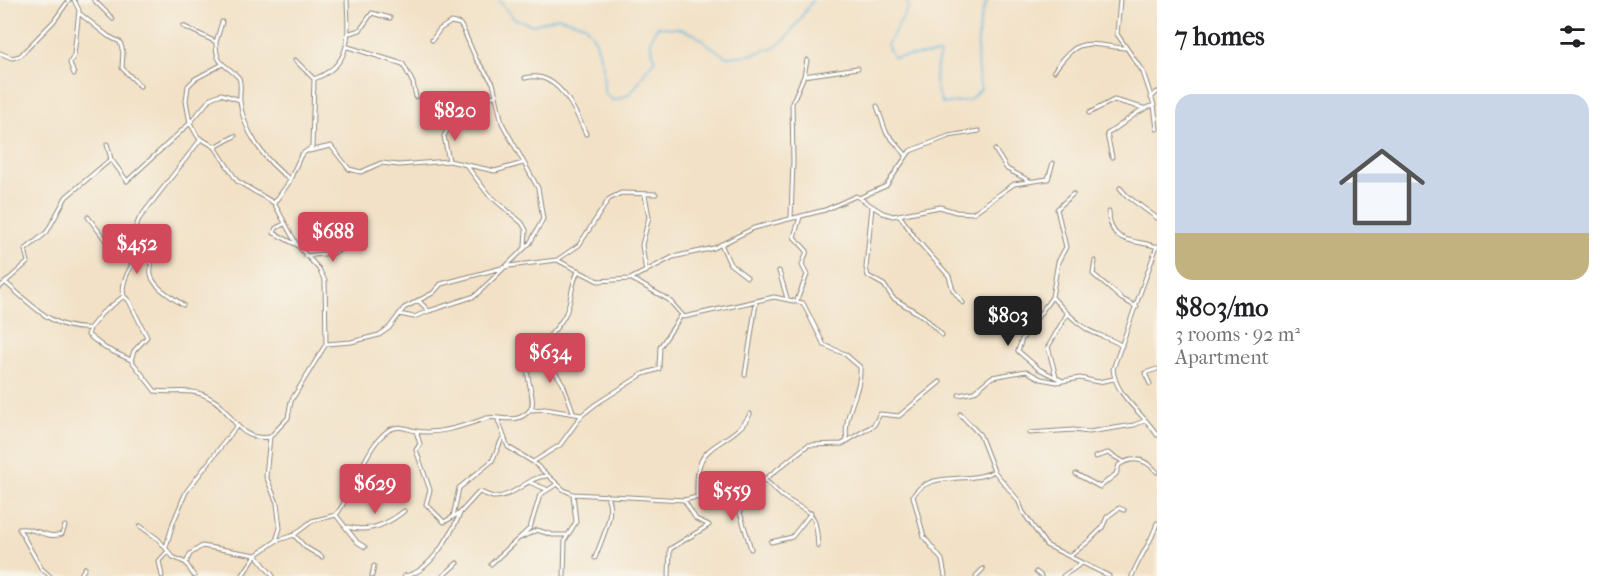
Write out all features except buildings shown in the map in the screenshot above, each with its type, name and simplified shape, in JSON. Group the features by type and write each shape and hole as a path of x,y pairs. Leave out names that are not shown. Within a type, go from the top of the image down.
{"street":[{"path":"0,52 12,58 20,56 54,21 69,0"},
{"path":"74,0 79,13 74,55 70,63 74,74"},
{"path":"94,0 113,19"},
{"path":"314,79 330,71 348,47 350,33 347,22 347,0"},
{"path":"1120,0 1116,31 1125,48 1143,72 1154,105 1157,129"},
{"path":"79,13 108,36 120,42 123,52 122,68 141,86"},
{"path":"350,33 360,30 372,13 390,18"},
{"path":"399,314 414,317 475,296 539,231 543,209 538,188 501,123 493,84 476,59 460,24 454,21 448,23 432,40"},
{"path":"222,22 216,42 217,56 221,65 239,78 240,100 251,133 266,160 290,179"},
{"path":"183,26 216,42"},
{"path":"1054,71 1068,52 1077,45 1125,48"},
{"path":"348,47 403,64 413,83 416,97"},
{"path":"295,60 314,79 312,147 308,151"},
{"path":"791,218 794,161 792,103 804,76 807,60"},
{"path":"221,65 195,79 188,86 186,101 190,123 201,139 214,147 237,181 274,203 297,245 320,269 325,281 326,344 291,401 288,418 270,437 266,476 278,508 280,528 276,541"},
{"path":"804,76 858,68"},
{"path":"525,78 536,75 554,82 586,134"},
{"path":"1151,98 1157,92"},
{"path":"107,144 111,159 125,180 130,180 146,161 190,123 204,104 217,95 240,100"},
{"path":"462,101 496,96"},
{"path":"1089,113 1114,100 1143,108"},
{"path":"1112,157 1107,134 1123,125 1143,108 1154,105"},
{"path":"877,106 886,132 906,156"},
{"path":"449,161 444,136 453,120"},
{"path":"557,260 602,282 630,279 646,273 660,262 673,256 709,250 738,234 825,210 856,196 861,197 886,186 904,164 906,156 920,146 979,130"},
{"path":"214,147 235,136"},
{"path":"201,139 140,219 131,239 135,256 127,271 122,290 117,299 90,328 88,335 105,348 131,360 155,391 190,391 210,398 229,414 236,427 256,435 270,437"},
{"path":"274,203 290,179 301,155 308,151 331,146 349,169 361,172 381,163 399,165 449,161 495,171 523,163"},
{"path":"996,150 1007,169 1030,181"},
{"path":"0,287 28,262 25,250 47,232 61,202 111,159"},
{"path":"861,197 872,207 888,215 900,216 940,207 956,212 975,212 1014,184 1048,179 1053,163"},
{"path":"466,165 488,194 522,223 526,230 525,247"},
{"path":"1120,188 1127,196 1157,218"},
{"path":"326,344 351,342 379,335 389,328 399,314 418,300 433,293 441,284 500,269 557,260 579,245 609,199 621,194 656,194"},
{"path":"1063,381 1029,362 1018,351 1022,339 1052,297 1058,262 1066,247 1058,209 1073,194"},
{"path":"645,195 650,217 642,245 646,273"},
{"path":"872,207 868,276 884,285 893,298 924,317 942,335"},
{"path":"1109,213 1111,224 1123,239 1157,247 1115,363 1114,379 1157,435"},
{"path":"900,216 916,239 949,276 953,290 963,303"},
{"path":"88,217 107,242 131,239"},
{"path":"797,300 807,275 802,266 807,251 794,237 800,217"},
{"path":"284,224 276,228 274,233 297,245"},
{"path":"306,256 333,253 353,243"},
{"path":"721,244 730,264 747,278"},
{"path":"135,256 150,259 153,266 150,274 156,283 169,296 183,305"},
{"path":"1095,261 1093,274 1122,299 1137,307"},
{"path":"530,410 532,405 528,370 539,347 564,316 579,270"},
{"path":"779,271 787,298"},
{"path":"630,279 641,282 669,300 681,316"},
{"path":"6,283 36,309 63,327 90,328"},
{"path":"122,290 147,337 134,351 131,360"},
{"path":"117,299 124,296"},
{"path":"533,462 560,445 582,415 620,387 643,374 659,369 660,346 681,316 756,303 774,297 797,300 807,306 824,345 845,354 860,367 856,395 846,423 847,440"},
{"path":"1052,297 1067,314 1086,329 1108,336 1122,346"},
{"path":"418,300 429,311"},
{"path":"745,375 756,303"},
{"path":"1056,377 1048,347 1067,314"},
{"path":"539,347 563,384 574,414"},
{"path":"1150,384 1145,373 1157,369"},
{"path":"958,395 974,392 988,379 1014,372 1029,371 1041,379 1063,381 1080,378 1098,382 1114,379"},
{"path":"498,420 502,438 508,447 533,462 557,484 573,494 684,500 764,480 808,445 838,445 873,425 880,414 899,416 940,382"},
{"path":"243,576 256,555 276,541 294,535 312,521 336,515 380,440 388,431 399,427 416,431 468,426 488,418 498,420 515,418 530,410 546,409 582,415"},
{"path":"697,498 701,460 711,448 742,428 750,414"},
{"path":"960,414 980,435 994,471 1018,500 1023,512 1046,545 1109,576"},
{"path":"1029,433 1073,430 1089,432 1134,425 1144,421"},
{"path":"162,576 159,561 167,549 173,523 186,492 236,427"},
{"path":"416,431 420,444 416,450 430,490 426,504 444,522 460,513"},
{"path":"453,517 459,488 492,461 502,438"},
{"path":"1095,457 1108,453 1124,462"},
{"path":"1077,474 1100,487 1116,474 1119,465 1124,462 1141,460 1157,472"},
{"path":"945,576 942,560 924,537 913,496 925,484 983,476 994,471"},
{"path":"404,576 415,572 440,550 448,540 460,513 477,493 495,497 517,490 537,477 547,476"},
{"path":"764,480 781,495 811,513 818,528 818,547"},
{"path":"529,482 546,489"},
{"path":"491,564 534,522 540,495 557,484"},
{"path":"733,489 751,549"},
{"path":"564,576 565,540 576,522 573,494"},
{"path":"595,558 610,507 606,495"},
{"path":"669,576 670,549 709,525 696,519 684,500"},
{"path":"1070,556 1102,528 1107,517 1119,508 1124,510"},
{"path":"348,527 373,529 404,511"},
{"path":"771,542 792,537 811,513"},
{"path":"336,515 348,527 357,542 365,547"},
{"path":"1131,576 1142,552 1155,537 1157,523"},
{"path":"50,576 41,568 19,529 27,528 56,536 62,534 64,526"},
{"path":"140,526 173,557 186,563 194,576"},
{"path":"513,542 537,530 553,535 569,535"},
{"path":"294,535 305,547 322,557"},
{"path":"186,563 193,550 202,546 256,555 273,576"},
{"path":"443,576 457,563"},
{"path":"1063,576 1082,563"},
{"path":"372,576 374,566"},
{"path":"80,576 85,568"},
{"path":"976,576 983,569"},
{"path":"1036,572 1041,576"}],"waterway":[{"path":"499,0 513,18 533,25 558,17 585,25 595,39 603,66 604,92 612,100 621,99 633,90 655,60 650,41 657,27 678,28 694,34 726,57 750,55 774,47 786,39 813,0"},
{"path":"905,0 909,6 887,45 893,57 940,54 935,80 943,104 969,100 981,89 978,69 979,31 988,0"}]}
